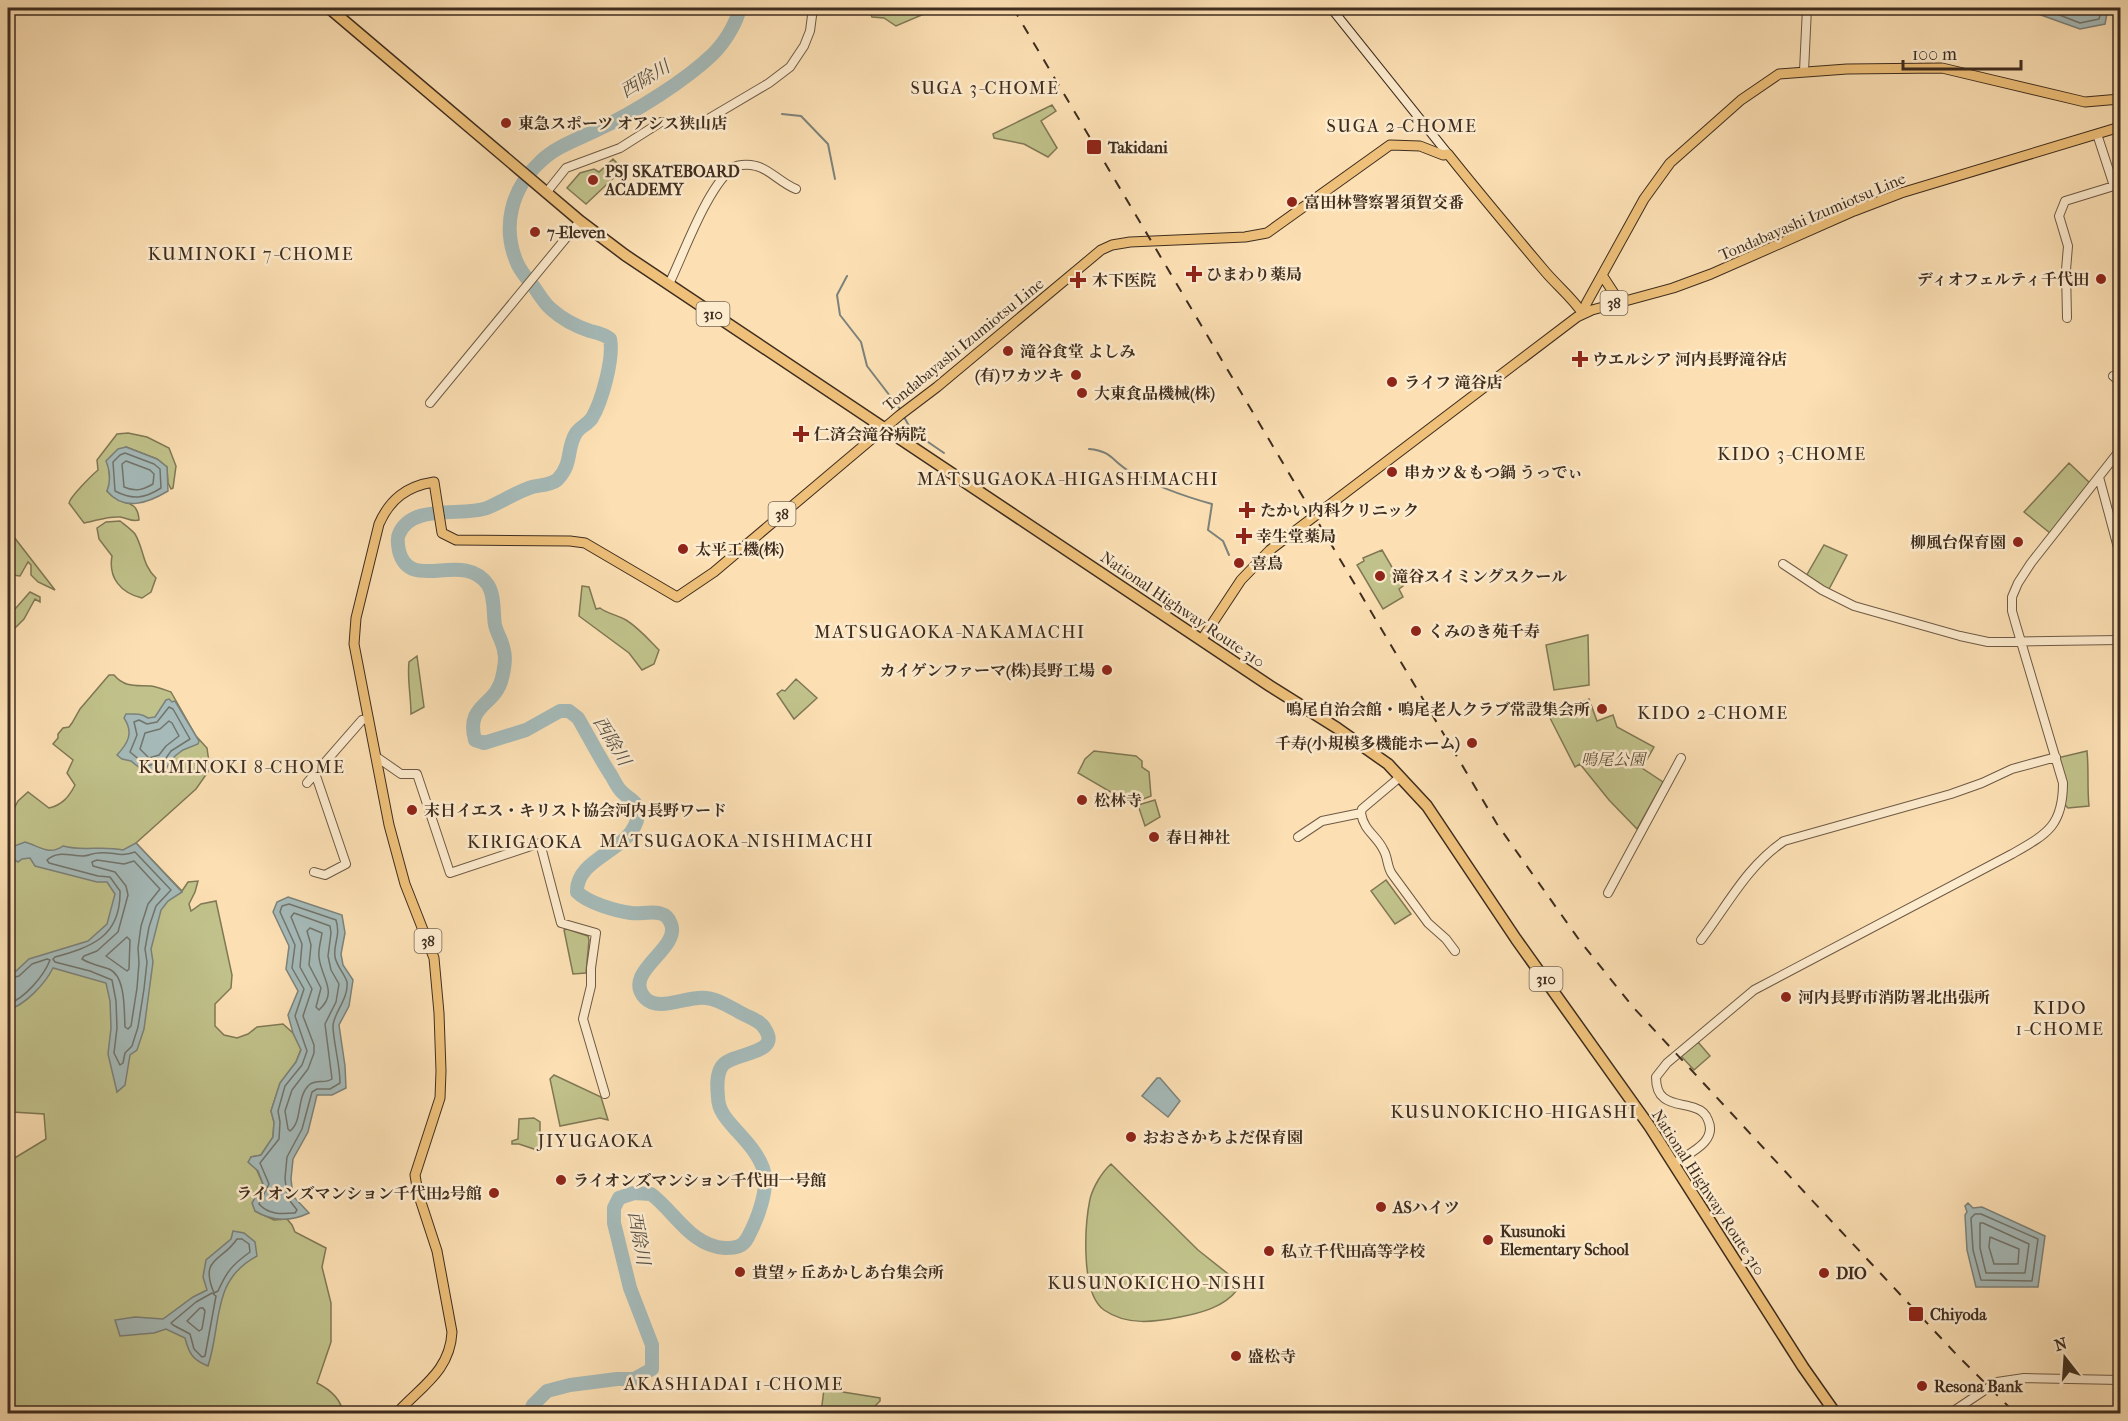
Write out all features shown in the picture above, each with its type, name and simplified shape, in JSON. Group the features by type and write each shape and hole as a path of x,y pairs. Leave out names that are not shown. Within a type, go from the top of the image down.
{"highway":[{"name":"National Highway Route 310","path":"328,8 580,221 625,255 1388,764 1427,806 1516,939 1675,1163 1803,1367 1836,1413"}],"main road":[{"path":"1331,8 1448,154"},
{"name":"38","path":"1583,314 1586,304 1648,192 1670,163 1741,100 1769,79 1783,73 1942,68 2085,102 2121,99"},
{"name":"Tondabayashi Izumiotsu Line","path":"1202,639 1241,580 1270,550 1566,324 1583,314 1673,288 1711,274 1854,211 1901,193 2121,127"},
{"name":"Tondabayashi Izumiotsu Line","path":"396,1413 435,1375 447,1359 452,1332 437,1251 418,1193 416,1175 440,1098 440,1024 434,958 405,884 389,825 378,758 354,644 356,618 379,524 384,512 393,501 410,488 434,482 442,533 456,540 585,543 677,597 714,572 885,428 1107,247 1130,242 1245,237 1267,233 1390,145 1420,146 1443,155 1448,154"},
{"name":"38","path":"1448,154 1547,274 1577,304 1583,314"},
{"name":"38","path":"1602,275 1619,302"}],"street":[{"path":"543,190 566,168 620,148 661,122 703,122 774,79 790,67 804,46 810,31 813,8"},
{"path":"1804,71 1807,8"},
{"path":"2067,318 2068,246 2059,216 2065,201 2114,186 2097,134"},
{"path":"669,284 708,200 730,169 738,166 758,166 786,186 796,189"},
{"path":"430,403 580,221"},
{"path":"2113,376 2121,382"},
{"path":"1675,1163 1705,1142 1711,1127 1708,1118 1700,1110 1662,1097 1656,1083 1659,1071 1754,990 2013,854 2047,832 2056,821 2061,808 2063,783 2012,610 2013,597 2018,583 2031,562 2121,450"},
{"path":"2099,477 2121,555"},
{"path":"1783,564 1822,590 1854,606 1960,636 1988,642 2121,640"},
{"path":"307,783 362,720 368,718"},
{"path":"1701,940 1716,921 1727,901 1756,866 1770,851 1784,841 1951,794 2014,768 2056,757"},
{"path":"378,758 401,774 417,774 450,873 540,843 561,923 596,933 591,986 583,1019 605,1094"},
{"path":"1608,893 1681,758"},
{"path":"314,872 325,875 346,864 315,773"},
{"path":"1400,777 1362,809 1365,827 1385,852 1388,868 1392,874 1428,923 1446,939 1455,951"},
{"path":"1298,837 1322,821 1361,813"},
{"path":"1949,1413 1997,1382 2024,1378 2121,1380"}],"green space":[{"path":"868,8 930,8 931,11 896,26 884,18 872,17"},
{"path":"1052,105 1056,111 1041,121 1057,148 1048,157 1024,144 994,138 993,134"},
{"name":"PSJ SKATEBOARD ACADEMY","path":"613,159 623,169 586,204 567,188 580,173 594,169 599,172"},
{"path":"128,433 147,437 169,448 176,466 173,488 171,489 168,483 167,467 157,459 126,447 109,468 110,484 107,491 117,499 132,505 138,513 139,520 115,517 84,523 69,503 70,500 98,470 97,460 117,434"},
{"path":"2069,463 2090,483 2050,533 2024,512"},
{"path":"120,521 135,534 148,568 156,578 151,592 142,598 122,588 114,578 112,556 99,539 97,528 106,522"},
{"path":"8,522 14,537 55,590 38,582 31,575 31,565 28,562 20,576 12,575 8,571"},
{"path":"1824,545 1847,555 1828,591 1805,578"},
{"name":"滝谷スイミングスクール","path":"1382,550 1403,586 1399,589 1403,597 1383,609 1357,565 1364,561 1363,558"},
{"path":"582,586 589,587 596,609 600,608 626,620 640,630 659,650 654,664 642,670 629,653 579,616"},
{"path":"30,592 40,597 40,602 35,599 24,619 8,635 8,617"},
{"path":"1588,635 1589,685 1554,690 1546,645"},
{"path":"417,656 424,707 411,714 409,662"},
{"path":"109,675 114,675 127,684 154,686 171,692 196,736 207,748 210,769 196,789 136,843 182,891 188,882 198,881 189,904 191,911 201,904 216,901 232,975 231,988 215,1004 215,1026 224,1035 237,1038 257,1027 283,1024 293,1033 301,1049 296,1062 280,1083 271,1111 274,1122 273,1137 261,1155 251,1157 263,1184 256,1194 255,1211 274,1220 287,1219 295,1232 326,1248 322,1267 331,1303 331,1342 317,1383 334,1395 343,1413 8,1413 8,1162 46,1139 44,1114 12,1112 8,1116 8,820 18,801 28,792 49,808 61,803 70,793 75,785 67,773 73,760 53,744 58,734 63,728 69,727 80,709"},
{"path":"796,679 817,698 794,719 777,694 782,690 785,691"},
{"name":"鳴尾公園","path":"1589,699 1597,721 1613,715 1617,727 1654,747 1642,768 1663,782 1637,829 1609,800 1580,764 1575,767 1549,716"},
{"path":"1094,751 1136,756 1142,761 1142,767 1149,772 1151,796 1131,804 1078,773 1085,759"},
{"path":"2087,751 2089,806 2068,808 2064,804 2057,758"},
{"path":"1155,800 1160,817 1145,826 1138,805"},
{"path":"1386,880 1411,914 1395,924 1371,891"},
{"path":"564,930 588,936 586,973 573,974"},
{"path":"1698,1042 1710,1056 1694,1070 1681,1056"},
{"path":"554,1075 601,1097 608,1120 600,1118 560,1126 550,1079"},
{"path":"534,1118 540,1122 540,1146 537,1150 512,1144 512,1141 518,1139 519,1119"},
{"path":"1111,1164 1198,1250 1232,1277 1237,1290 1232,1296 1204,1311 1161,1320 1132,1321 1104,1310 1096,1301 1091,1289 1086,1241 1091,1194 1101,1175"},
{"path":"824,1389 880,1398 880,1401 872,1409 872,1413 821,1413"}],"water":[{"path":"2054,8 2108,8 2105,24 2080,29 2041,15"},
{"path":"126,447 157,459 167,467 168,491 144,502 128,503 114,498 107,491 109,476 106,461 118,449"},
{"path":"169,699 172,702 175,701 199,741 198,744 175,756 167,767 146,773 131,761 117,755 124,746 129,733 124,718 126,714 155,717"},
{"path":"25,842 49,850 63,846 123,850 136,843 182,892 168,901 161,910 151,949 153,962 144,1029 137,1050 130,1055 125,1085 117,1092 108,1054 111,1028 110,1001 106,983 53,968 34,993 21,1004 8,1010 9,974 29,959 88,941 107,924 115,894 107,882 97,882 35,866 30,858 18,862 8,855 8,844 12,847"},
{"path":"288,897 342,915 345,933 341,954 343,965 353,980 349,1006 339,1025 346,1088 332,1095 317,1095 308,1132 293,1159 291,1179 293,1196 309,1213 295,1218 275,1219 255,1211 252,1203 263,1184 258,1171 248,1162 251,1157 261,1155 273,1137 274,1122 271,1111 280,1083 296,1062 301,1050 288,1015 298,991 286,969 289,946 273,912 277,902"},
{"path":"1157,1078 1160,1078 1180,1101 1168,1117 1142,1096"},
{"path":"1968,1203 1973,1208 1982,1207 2045,1236 2038,1287 1976,1287 1967,1250 1965,1206"},
{"path":"233,1231 244,1233 255,1242 257,1256 242,1266 232,1277 225,1290 208,1366 192,1356 185,1338 166,1329 154,1333 120,1336 115,1320 135,1317 163,1319 193,1297 207,1290 203,1277 206,1260 231,1239"}],"waterway":[{"name":"西除川","path":"529,1414 533,1405 547,1391 570,1385 634,1379 652,1369 652,1345 630,1288 614,1223 614,1208 619,1198 634,1193 651,1194 693,1235 713,1246 736,1247 746,1240 762,1204 765,1176 755,1153 722,1111 718,1102 717,1081 722,1066 727,1061 762,1048 767,1044 768,1037 763,1026 758,1022 716,1000 699,998 658,1004 645,998 640,988 640,979 668,942 672,933 668,918 654,912 631,913 610,908 588,900 577,892 579,880 586,870 627,837 634,827 638,815 637,807 618,788 578,718 569,711 560,711 526,730 484,743 475,740 474,719 499,687 505,664 503,648 495,625 490,589 477,575 465,571 414,569 405,563 399,551 398,538 405,524 415,518 487,508 526,489 553,482 563,473 576,433 592,418 600,401 609,368 610,339 574,324 555,313 521,271 510,237 510,223 516,197 530,173 553,152 644,105 702,64 726,38 740,8"},
{"path":"782,114 801,116 828,144 835,179"},
{"path":"847,276 837,295 840,315 861,342 867,366 900,409"},
{"path":"904,417 912,431 944,453"},
{"path":"1089,449 1107,454 1129,471 1159,486 1212,504 1208,530 1223,541 1229,555"}],"railway":[{"path":"1013,8 1497,824 1580,941 1633,1007 1956,1354 2016,1414"}],"place":[{"name":"東急スポーツ オアシス狭山店","path":"506,123"},
{"name":"Takidani","path":"1094,147"},
{"name":"PSJ SKATEBOARD ACADEMY","path":"593,180"},
{"name":"富田林警察署須賀交番","path":"1292,202"},
{"name":"7-Eleven","path":"535,232"},
{"name":"ひまわり薬局","path":"1194,274"},
{"name":"ディオフェルティ千代田","path":"2101,279"},
{"name":"木下医院","path":"1078,280"},
{"name":"滝谷食堂 よしみ","path":"1008,351"},
{"name":"ウエルシア 河内長野滝谷店","path":"1580,359"},
{"name":"(有)ワカツキ","path":"1076,375"},
{"name":"ライフ 滝谷店","path":"1392,382"},
{"name":"大東食品機械(株)","path":"1082,393"},
{"name":"仁済会滝谷病院","path":"801,434"},
{"name":"串カツ＆もつ鍋 うっでぃ","path":"1392,472"},
{"name":"たかい内科クリニック","path":"1247,510"},
{"name":"幸生堂薬局","path":"1244,536"},
{"name":"柳風台保育園","path":"2018,542"},
{"name":"太平工機(株)","path":"683,549"},
{"name":"喜鳥","path":"1239,563"},
{"name":"滝谷スイミングスクール","path":"1380,576"},
{"name":"くみのき苑千寿","path":"1416,631"},
{"name":"カイゲンファーマ(株)長野工場","path":"1107,670"},
{"name":"鳴尾自治会館・鳴尾老人クラブ常設集会所","path":"1602,709"},
{"name":"千寿(小規模多機能ホーム)","path":"1472,743"},
{"name":"松林寺","path":"1082,800"},
{"name":"末日イエス・キリスト協会河内長野ワード","path":"412,810"},
{"name":"春日神社","path":"1154,837"},
{"name":"河内長野市消防署北出張所","path":"1786,997"},
{"name":"おおさかちよだ保育園","path":"1131,1137"},
{"name":"ライオンズマンション千代田一号館","path":"561,1180"},
{"name":"ライオンズマンション千代田2号館","path":"494,1193"},
{"name":"ASハイツ","path":"1381,1207"},
{"name":"Kusunoki Elementary School","path":"1488,1240"},
{"name":"私立千代田高等学校","path":"1269,1251"},
{"name":"貴望ヶ丘あかしあ台集会所","path":"740,1272"},
{"name":"DIO","path":"1824,1273"},
{"name":"Chiyoda","path":"1916,1314"},
{"name":"盛松寺","path":"1236,1356"},
{"name":"Resona Bank","path":"1922,1386"}],"district":[{"name":"SUGA 3-CHOME","path":"985,88"},
{"name":"SUGA 2-CHOME","path":"1402,126"},
{"name":"KUMINOKI 7-CHOME","path":"251,254"},
{"name":"KIDO 3-CHOME","path":"1792,454"},
{"name":"MATSUGAOKA-HIGASHIMACHI","path":"1068,479"},
{"name":"MATSUGAOKA-NAKAMACHI","path":"950,632"},
{"name":"KIDO 2-CHOME","path":"1713,713"},
{"name":"KUMINOKI 8-CHOME","path":"242,767"},
{"name":"MATSUGAOKA-NISHIMACHI","path":"737,841"},
{"name":"KIRIGAOKA","path":"525,842"},
{"name":"KIDO 1-CHOME","path":"2060,1018"},
{"name":"KUSUNOKICHO-HIGASHI","path":"1514,1112"},
{"name":"JIYUGAOKA","path":"596,1141"},
{"name":"KUSUNOKICHO-NISHI","path":"1157,1283"},
{"name":"AKASHIADAI 1-CHOME","path":"734,1384"}]}
